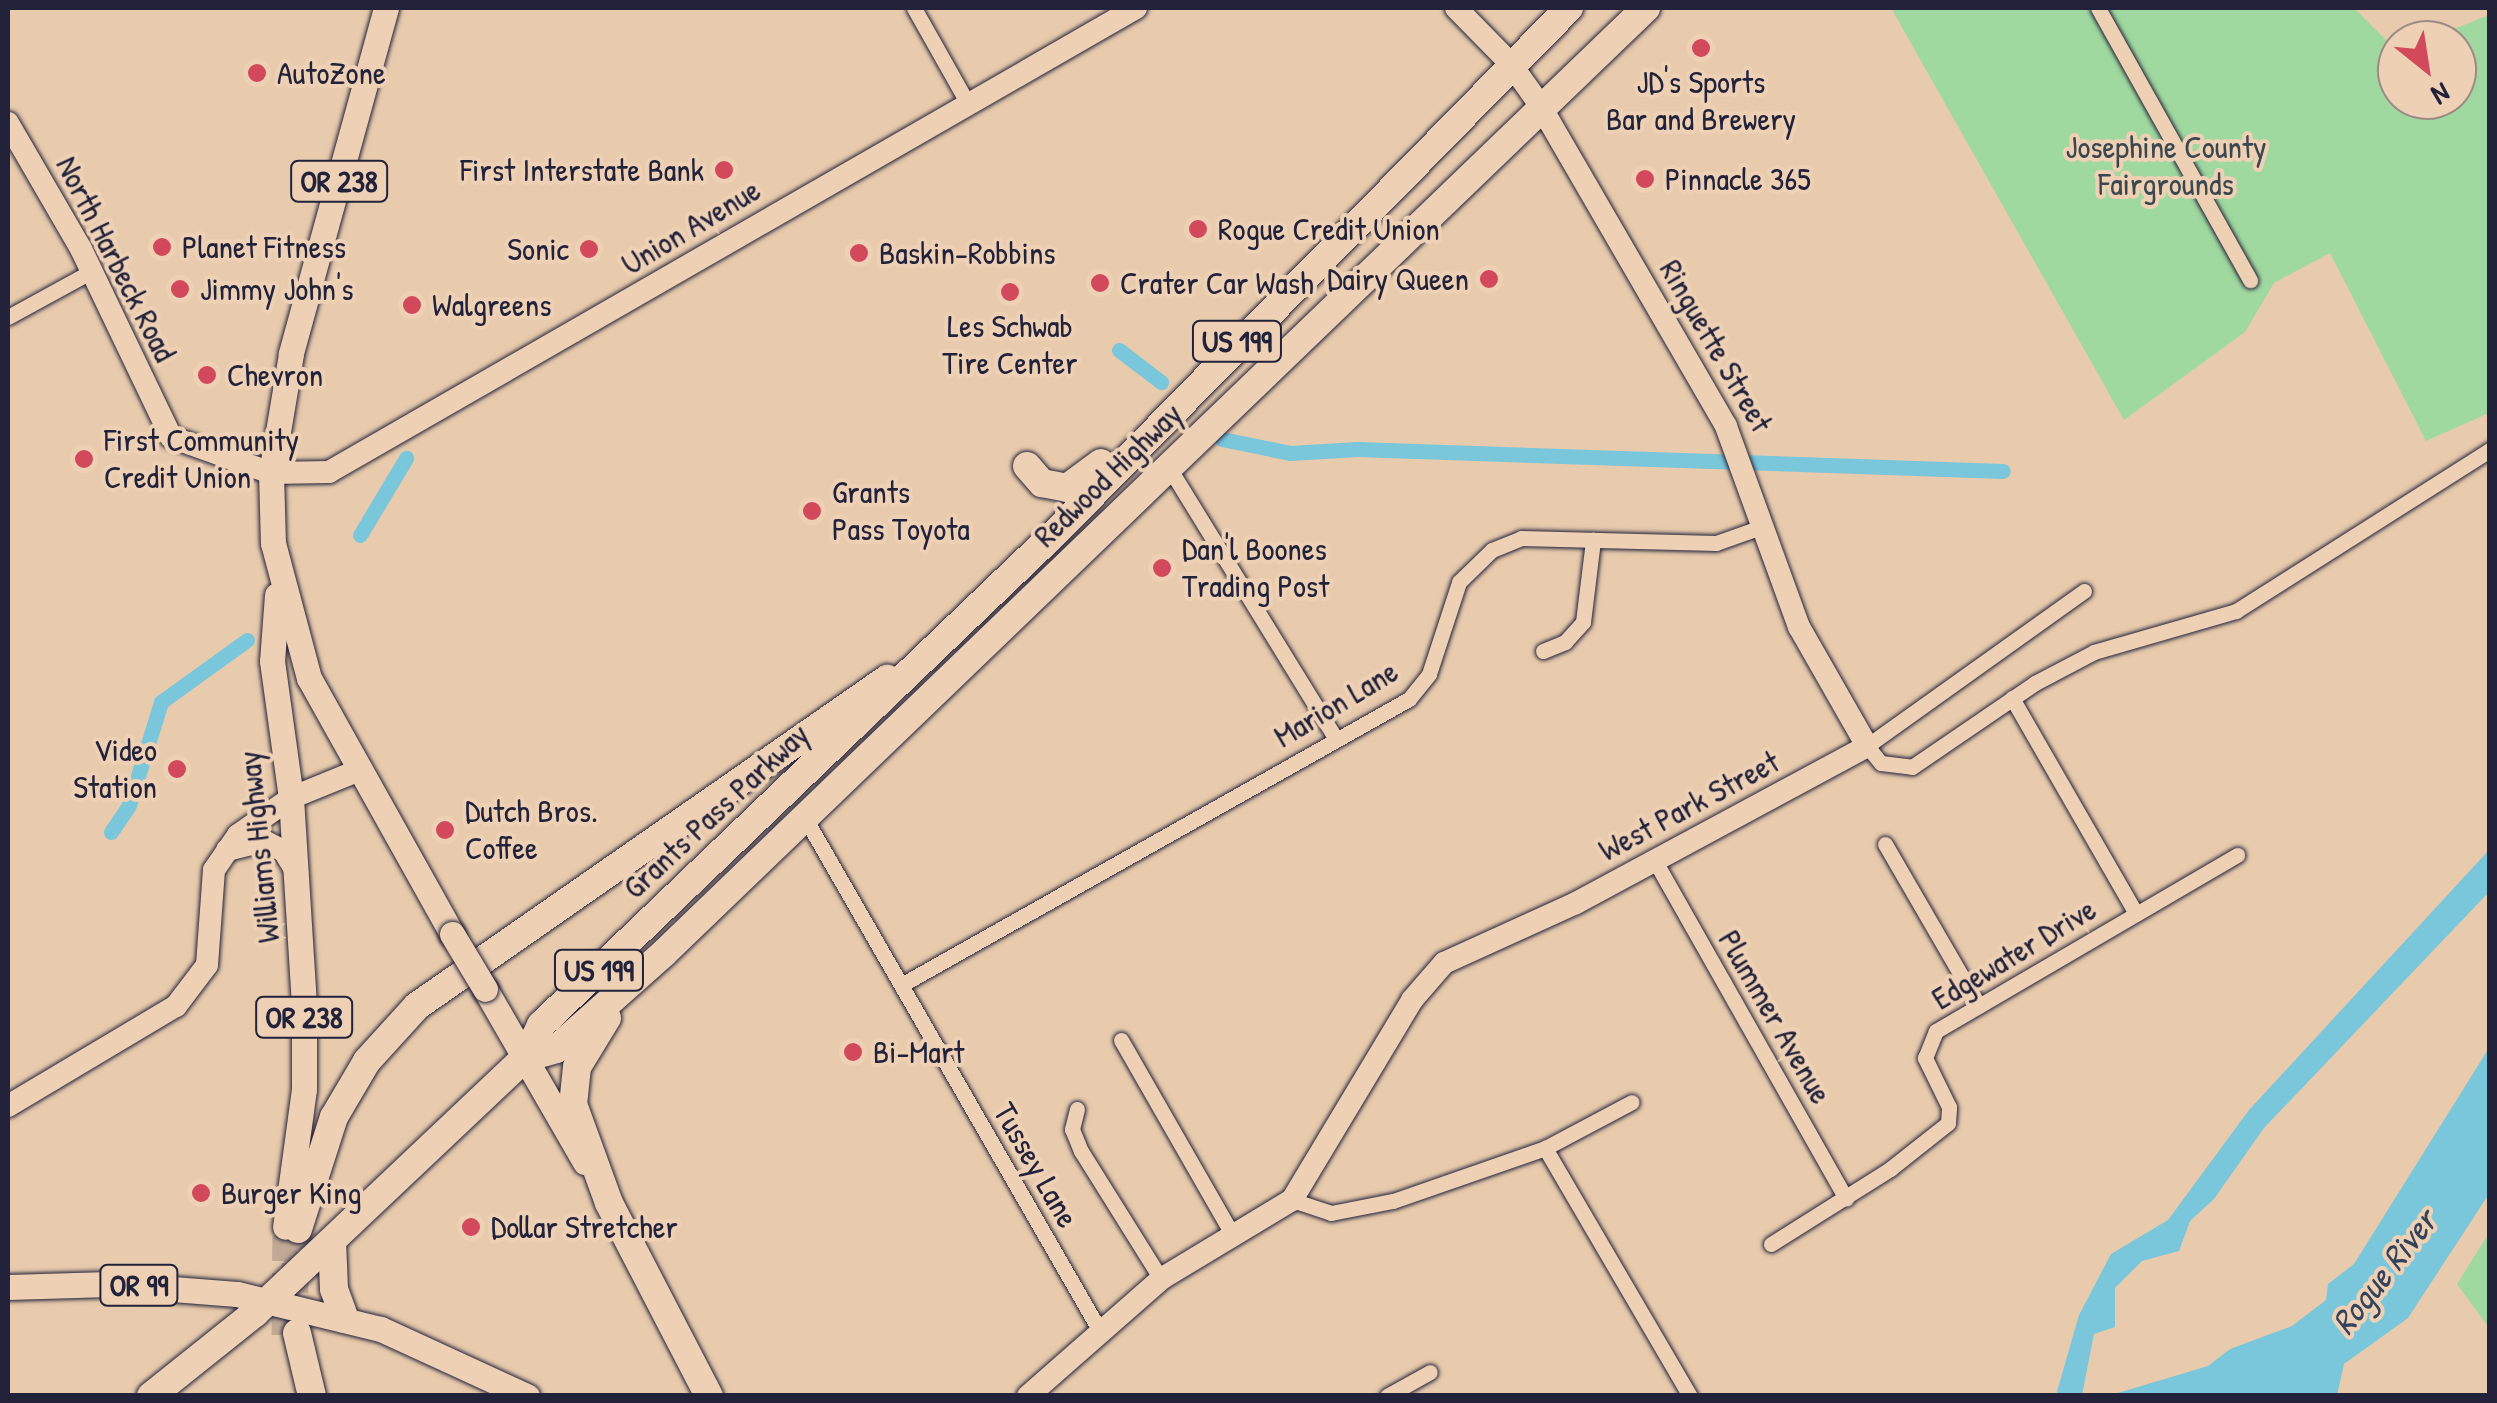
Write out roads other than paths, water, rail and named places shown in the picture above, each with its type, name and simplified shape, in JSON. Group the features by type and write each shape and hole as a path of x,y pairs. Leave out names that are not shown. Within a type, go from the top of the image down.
{"highway":[{"name":"Redwood Highway","path":"964,622 1510,62 1569,8"},
{"name":"Redwood Highway","path":"664,953 1540,105 1646,8"},
{"path":"1027,466 1042,482 1067,488 1085,480 1192,369 1253,324"},
{"path":"292,1228 334,1116 367,1061 416,1006 964,622"},
{"name":"Grants Pass Parkway","path":"150,1396 268,1301 525,1058 541,1025 964,622"},
{"path":"609,1203 572,1104 577,1067 593,1034 664,953"},
{"name":"Grants Pass Parkway","path":"525,1058 556,1049 664,953"},
{"name":"OR 238","path":"609,1203 710,1396"},
{"path":"332,1241 334,1289 345,1319"},
{"path":"291,1334 312,1396"}],"main road":[{"name":"Williams Highway","path":"292,1228 304,1089 297,874 272,661 278,580 271,473 291,354 386,8"},
{"name":"Williams Highway","path":"278,580 309,678 357,771 525,1058"},
{"name":"OR 238","path":"525,1058 609,1203"},
{"name":"OR 99","path":"8,1287 163,1286 268,1301 345,1319 430,1347 527,1396"},
{"path":"291,1334 299,1396"},
{"path":"690,1396 692,1360"}],"street":[{"path":"914,8 968,104"},
{"name":"Union Avenue","path":"271,473 329,472 371,454 1136,8"},
{"name":"Ringuette Street","path":"1456,8 1510,62 1540,105 1726,426 1799,627 1867,746"},
{"path":"2098,8 2250,280"},
{"name":"North Harbeck Road","path":"8,123 92,271 171,437 271,473"},
{"path":"8,317 92,271"},
{"path":"2084,591 1867,746 1882,763 1912,766 2012,698 2094,652 2236,611 2490,450"},
{"path":"1168,466 1336,739"},
{"name":"Marion Lane","path":"901,985 1420,688 1459,582 1480,559 1521,538 1716,543 1764,526"},
{"path":"1543,651 1565,642 1583,622 1593,540"},
{"path":"2012,698 2136,914"},
{"name":"West Park Street","path":"1028,1396 1160,1280 1292,1200 1436,970 1471,946 1655,862 1867,746"},
{"path":"8,1106 158,1019 194,988 212,946 214,870 227,850 246,827 291,798 357,771"},
{"name":"Tussey Lane","path":"805,818 1100,1331"},
{"path":"227,850 264,841 284,851 297,874"},
{"path":"1885,844 1979,1006"},
{"name":"Edgewater Drive","path":"1771,1244 1846,1199 1948,1123 1949,1107 1924,1048 1936,1031 2237,855"},
{"name":"Plummer Avenue","path":"1655,862 1846,1199"},
{"path":"1120,1040 1234,1237"},
{"path":"1292,1200 1331,1213 1354,1210 1545,1148 1632,1102"},
{"path":"1077,1109 1072,1129 1081,1151 1160,1280"},
{"path":"1545,1148 1690,1396"},
{"path":"1387,1396 1430,1372"}],"water":[{"path":"2489,850 2489,892 2264,1128 2214,1199 2190,1221 2179,1251 2142,1261 2115,1288 2115,1327 2094,1334 2082,1395 2056,1395 2079,1315 2111,1254 2168,1220 2249,1110"},
{"name":"Rogue River","path":"2489,1048 2489,1194 2408,1318 2344,1364 2337,1395 2111,1395 2208,1366 2230,1349 2292,1326 2326,1300 2328,1284 2354,1264"}],"waterway":[{"path":"1119,350 1161,382"},
{"path":"1222,439 1290,453 1358,449 2003,471"},
{"path":"360,535 406,458"},
{"path":"111,832 129,805 161,702 247,640"}],"tunnel":[{"path":"284,1335 285,1227"},
{"path":"294,1292 298,1229"}],"place":[{"name":"JD's Sports Bar and Brewery","path":"1701,48"},
{"name":"AutoZone","path":"257,73"},
{"name":"First Interstate Bank","path":"724,170"},
{"name":"Pinnacle 365","path":"1645,179"},
{"name":"Rogue Credit Union","path":"1198,229"},
{"name":"Planet Fitness","path":"162,247"},
{"name":"Sonic","path":"589,249"},
{"name":"Baskin-Robbins","path":"859,253"},
{"name":"Dairy Queen","path":"1489,279"},
{"name":"Crater Car Wash","path":"1100,283"},
{"name":"Jimmy John's","path":"180,289"},
{"name":"Les Schwab Tire Center","path":"1010,292"},
{"name":"Walgreens","path":"412,305"},
{"name":"Chevron","path":"207,375"},
{"name":"First Community Credit Union","path":"84,459"},
{"name":"Grants Pass Toyota","path":"812,511"},
{"name":"Dan'l Boones Trading Post","path":"1162,568"},
{"name":"Video Station","path":"177,769"},
{"name":"Dutch Bros. Coffee","path":"445,830"},
{"name":"Bi-Mart","path":"853,1052"},
{"name":"Burger King","path":"201,1193"},
{"name":"Dollar Stretcher","path":"471,1227"}],"park label":[{"name":"Josephine County Fairgrounds","path":"2166,166"}]}
